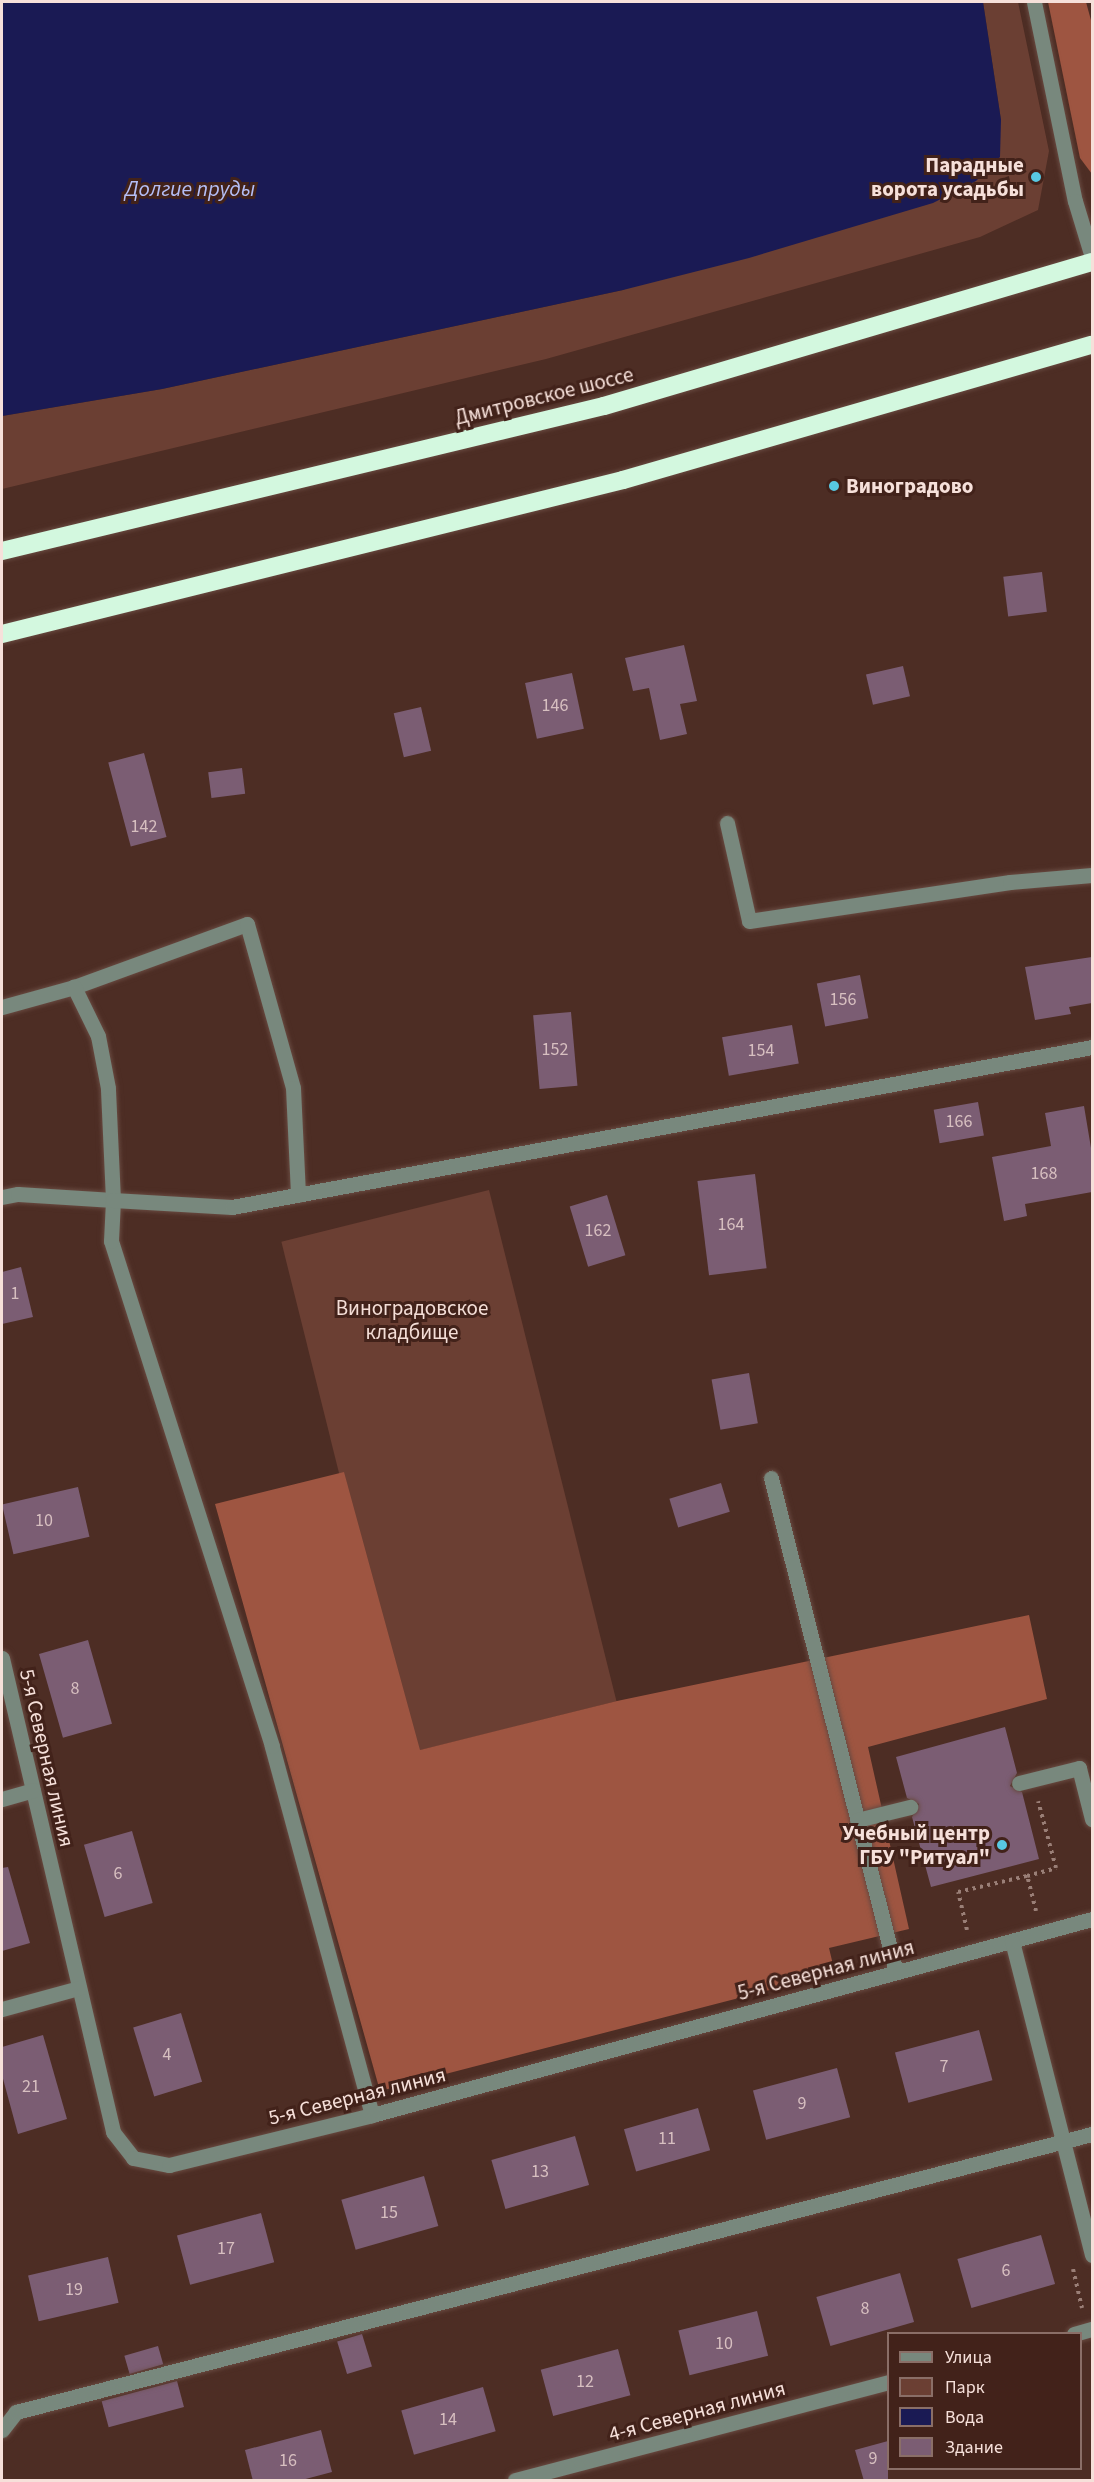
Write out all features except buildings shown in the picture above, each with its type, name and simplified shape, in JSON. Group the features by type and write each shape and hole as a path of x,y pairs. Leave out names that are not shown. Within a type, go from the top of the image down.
{"highway":[{"name":"Дмитровское шоссе","path":"2,551 604,406 1092,262"},
{"path":"2,634 623,480 1092,345"}],"street":[{"path":"1034,2 1075,201 1092,257"},
{"path":"727,823 749,921 1010,882 1092,874"},
{"path":"2,1007 74,987 248,924 292,1088 298,1195"},
{"path":"74,987 98,1036 108,1088 113,1200 111,1241 272,1746 372,2115"},
{"path":"2,1197 18,1194 232,1208 1092,1047"},
{"path":"771,1478 896,1972"},
{"name":"5-я Северная линия","path":"2,1658 113,2132 133,2157 169,2165 372,2115 1092,1919"},
{"path":"1026,1781 1079,1768 1092,1819"},
{"path":"2,1799 33,1790"},
{"path":"857,1820 910,1807"},
{"path":"1012,1941 1092,2255"},
{"path":"2,2009 79,1988"},
{"path":"2,2430 16,2412 1092,2134"},
{"name":"4-я Северная линия","path":"515,2481 887,2382"}],"path":[{"path":"973,1952 958,1892 1056,1868 1026,1781"},
{"path":"1027,1875 1042,1933"}],"green space":[{"path":"983,2 1018,2 1049,151 1038,210 980,237 546,359 2,489 2,416 162,389 623,290 1001,120"},
{"name":"Виноградовское кладбище","path":"489,1190 616,1701 409,1753 281,1242"}],"shaded area":[{"path":"1048,2 1086,2 1092,24 1092,174 1080,158"},
{"path":"344,1472 420,1750 617,1701 1029,1615 1047,1699 868,1747 909,1929 829,1948 835,1973 380,2091 215,1504"}],"water":[{"name":"Долгие пруды","path":"2,2 983,2 1001,120 1000,157 976,181 933,203 749,258 623,290 162,389 2,416"}],"place":[{"name":"Парадные ворота усадьбы","path":"1036,177"},
{"name":"Виноградово","path":"834,486"},
{"name":"Учебный центр ГБУ \"Ритуал\"","path":"1002,1845"}]}
